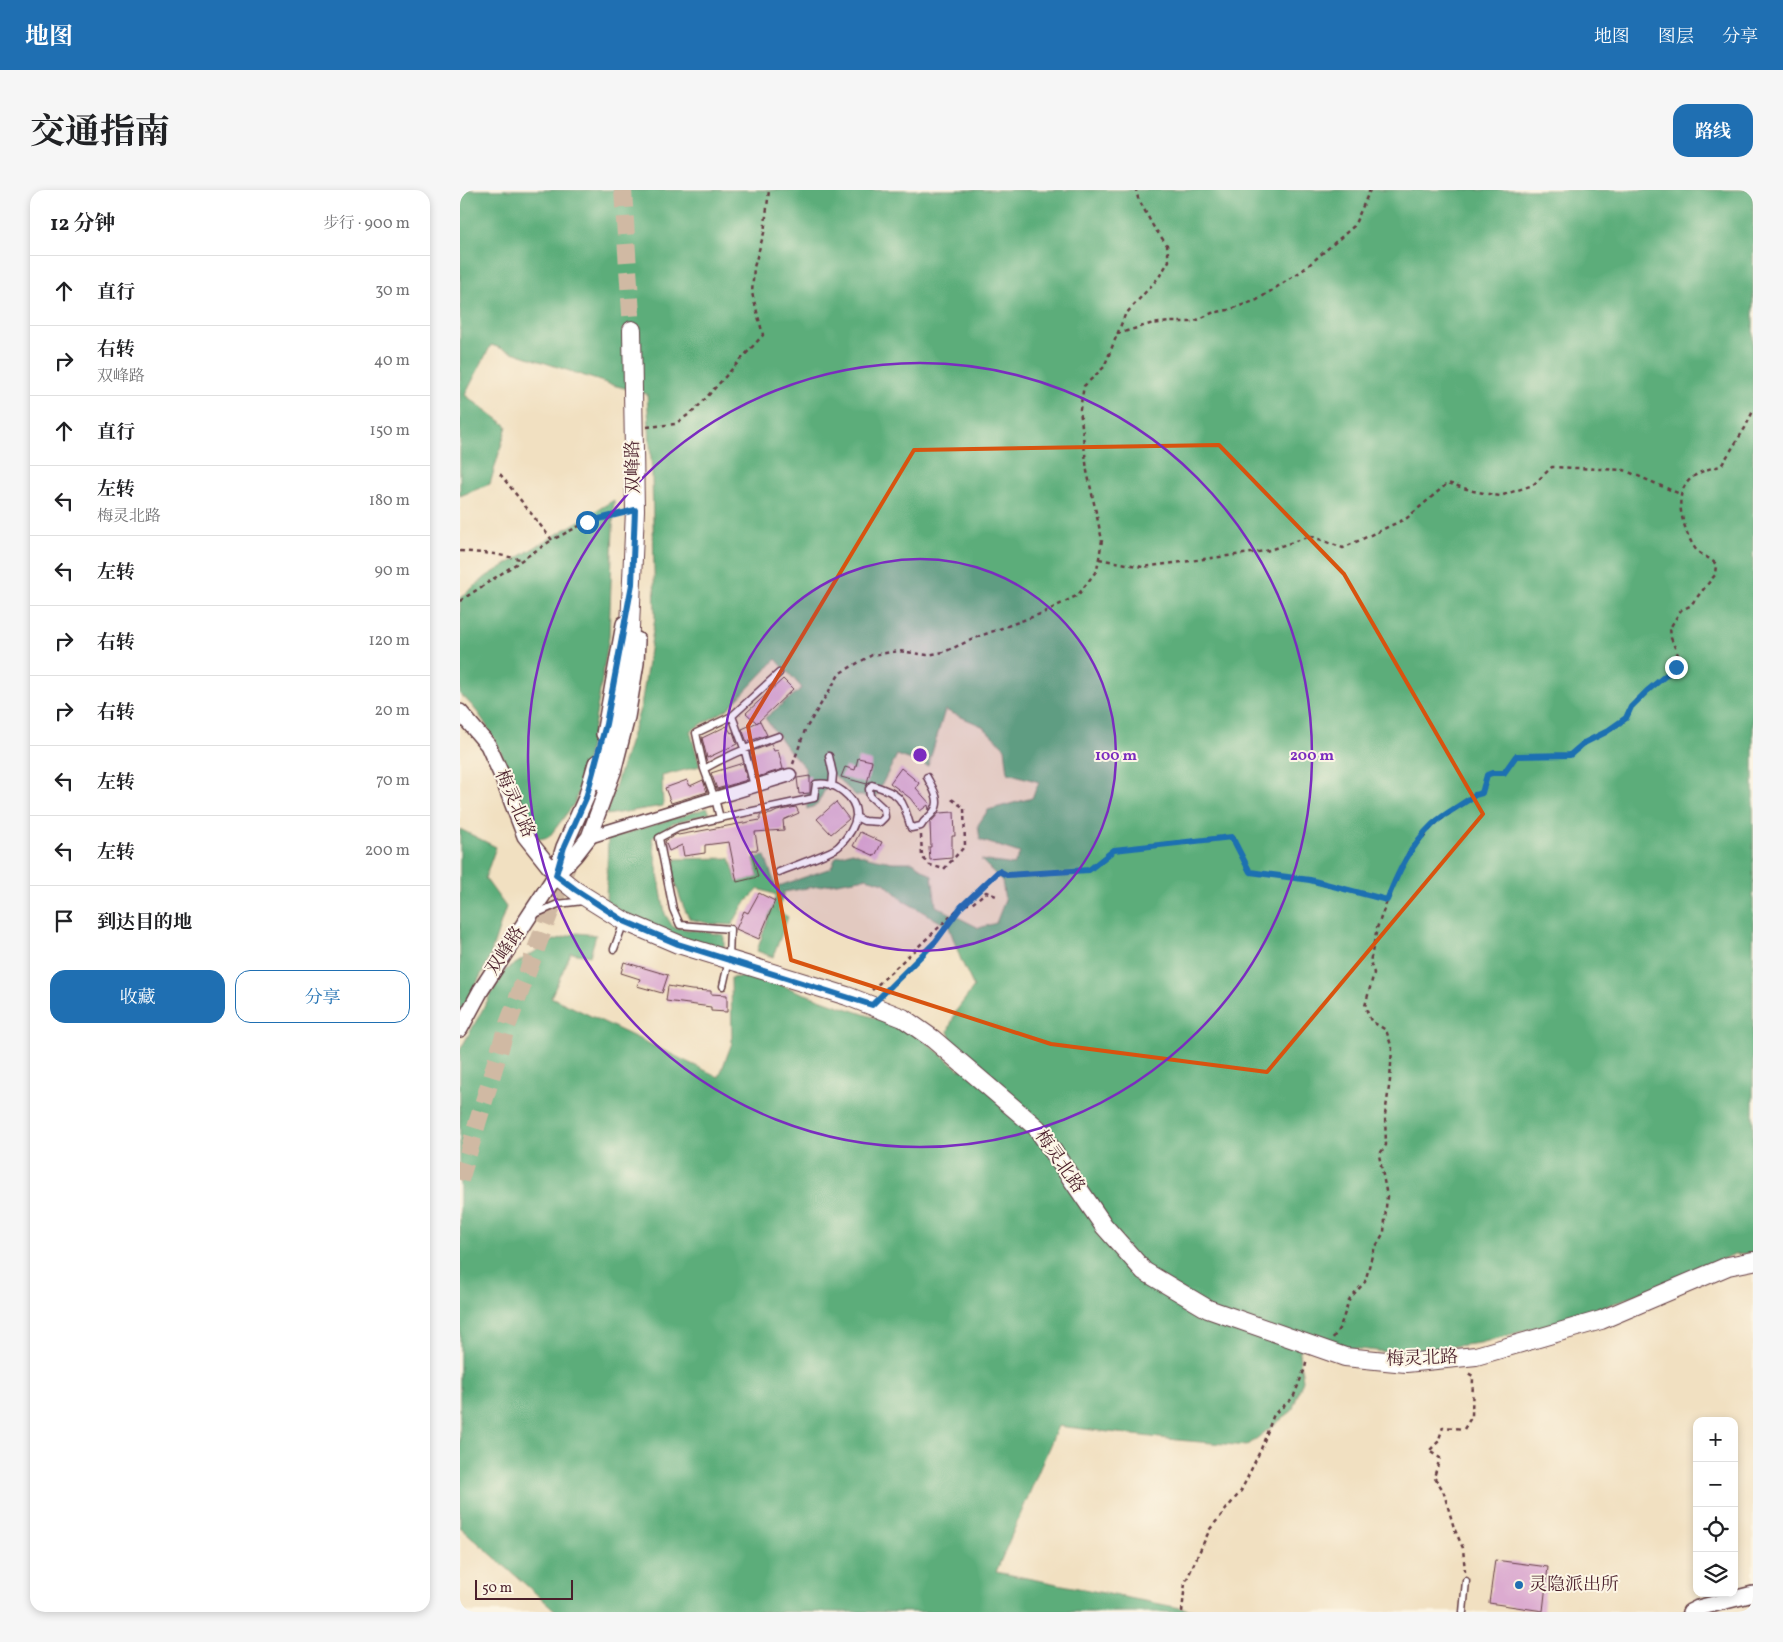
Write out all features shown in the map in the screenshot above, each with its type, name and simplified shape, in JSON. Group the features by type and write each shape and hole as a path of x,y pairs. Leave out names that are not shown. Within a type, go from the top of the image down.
{"main road":[{"name":"双峰路","path":"599,780 620,705 628,659 635,510 632,330"},
{"name":"梅灵北路","path":"556,875 624,921 678,944 729,960 872,998 934,1039 1037,1128 1104,1226 1144,1271 1208,1309 1345,1357 1406,1363 1476,1356 1601,1320 1728,1266 1753,1261"}],"street":[{"path":"556,875 575,856 589,837 612,772 627,717 636,663 637,625 632,584"},
{"path":"556,875 564,847 586,798 606,724 632,584"},
{"name":"梅灵北路","path":"460,712 488,744 524,836 556,875"},
{"path":"589,837 790,775"},
{"name":"双峰路","path":"460,1029 481,990 556,875"},
{"path":"1690,1612 1698,1608 1753,1594"}],"lane":[{"path":"720,818 704,769 696,733 732,716 778,673"},
{"path":"732,716 744,748 754,786"},
{"path":"704,769 719,759 779,736"},
{"path":"829,756 834,774 832,786"},
{"path":"856,817 864,821 880,822 885,817 884,809 870,796 869,789 872,785 887,790 903,801 911,828 921,826 925,818 935,810 937,801 927,777"},
{"path":"722,986 729,960 730,929 680,925 673,909 658,838 678,828 814,798 816,784 823,782 844,791 855,808 856,817 847,836 838,848 779,872"},
{"path":"516,935 533,915 558,904 580,900 602,906"},
{"path":"614,949 624,921"},
{"path":"1463,1612 1466,1581"}],"path":[{"path":"633,428 675,424 695,410 762,335 752,293 754,267 764,233 769,190"},
{"path":"790,775 804,730 840,673 872,655 900,651 927,655 944,652 980,636 1043,613 1078,595 1096,570 1102,540 1087,471 1080,408 1084,386 1104,367 1125,316 1159,277 1169,261 1167,245 1153,226 1138,198 1136,190"},
{"path":"1117,334 1150,324 1193,322 1212,313 1228,310 1257,300 1303,270 1354,226 1370,190"},
{"path":"1328,1351 1331,1340 1340,1327 1350,1298 1365,1282 1373,1252 1384,1232 1387,1196 1379,1154 1386,1145 1385,1115 1392,1048 1386,1030 1371,1021 1365,1006 1374,973 1370,962 1377,928 1395,880 1408,854 1434,824 1475,795 1482,793 1487,775 1504,773 1516,756 1570,755 1584,743 1606,732 1626,718 1631,707 1676,667 1678,655 1671,638 1670,628 1681,610 1690,606 1715,575 1716,564 1697,550 1686,532 1680,512 1680,494 1688,483 1705,469 1720,466 1745,428 1753,411"},
{"path":"1098,558 1143,567 1266,551 1311,536 1343,548 1408,518 1448,483 1473,491 1500,496 1533,485 1552,467 1624,470 1680,494"},
{"path":"500,474 552,540"},
{"path":"460,601 552,540 587,522 635,510"},
{"path":"460,551 522,559"},
{"path":"921,826 922,857 930,864 944,869 965,846 964,808 950,798"},
{"path":"872,998 999,871 1007,875 1089,870 1114,850 1232,837 1250,872 1310,880 1387,900"},
{"path":"872,998 936,941 962,906 972,904 986,892 996,896"},
{"path":"1182,1612 1185,1583 1210,1529 1241,1491 1261,1449 1274,1414 1293,1398 1305,1368 1309,1345"},
{"path":"1457,1372 1467,1372 1473,1376 1472,1416 1464,1429 1443,1427 1438,1442 1430,1452 1440,1458 1434,1477 1443,1490 1454,1528 1463,1548 1466,1581"}],"highlighted area":[{"path":"1219,445 1344,574 1483,814 1267,1072 1051,1044 791,960 748,726 914,450"}],"green space":[{"path":"460,190 1753,190 1753,1253 1735,1254 1593,1312 1480,1343 1398,1353 1348,1348 1310,1337 1299,1353 1303,1380 1292,1411 1247,1446 1058,1426 996,1572 1201,1612 557,1612 460,1527 460,1050 504,971 552,941 577,933 596,935 590,956 571,953 551,997 719,1077 732,1043 731,978 750,976 912,1030 961,1071 948,1031 956,1011 974,987 961,960 949,927 904,901 884,883 866,878 784,892 778,911 788,917 773,957 757,951 776,895 759,889 744,904 732,925 711,924 690,919 671,871 676,859 730,858 737,882 758,877 754,858 765,856 776,887 831,868 836,857 852,852 892,862 913,862 932,876 936,906 979,928 996,923 1005,900 1002,881 981,860 1014,865 1020,853 980,840 978,825 988,810 1032,798 1039,782 1008,773 1005,748 982,726 945,710 928,766 897,755 876,796 856,796 833,774 817,805 807,809 805,768 786,747 765,718 802,688 776,659 728,709 690,731 700,766 662,776 663,806 606,815 641,706 655,618 652,475 647,394 609,384 491,345 465,395 507,426 490,484 460,496"},
{"path":"614,500 609,637 584,776 574,804 549,837 539,839 533,830 494,738 484,721 460,694 460,598 487,576"},
{"path":"707,808 710,813 673,823 652,838 665,914 673,927 724,935 724,953 628,917 606,901 608,839"},
{"path":"460,829 496,847 485,878 506,907 489,959 460,1016"}],"building":[{"path":"783,679 793,689 757,723 746,713"},
{"path":"760,721 767,735 747,742 742,729"},
{"path":"727,726 731,733 733,732 737,744 707,758 702,738"},
{"path":"771,744 774,751 778,750 783,769 757,777 750,752"},
{"path":"858,758 872,761 867,784 841,777 845,767 855,770"},
{"path":"743,763 747,780 717,789 711,773"},
{"path":"901,768 919,783 916,788 931,805 929,810 928,805 920,811 910,798 890,783"},
{"path":"810,776 810,793 799,794 797,778"},
{"path":"687,780 690,786 703,780 707,792 671,803 665,788"},
{"path":"836,802 849,819 831,834 817,819"},
{"path":"796,807 799,813 783,820 784,830 755,832 758,850 751,850 758,877 737,882 729,842 705,845 705,853 684,856 682,845 669,851 665,841 677,834 760,820 760,815"},
{"path":"954,812 955,836 952,836 952,858 930,860 930,823 939,813"},
{"path":"860,832 882,842 875,856 853,846"},
{"path":"759,893 775,901 759,939 736,929 744,911 748,913"},
{"path":"624,962 668,975 662,993 637,986 640,979 621,973"},
{"path":"668,986 711,991 711,994 727,995 727,1012 711,1011 711,1007 666,1001"},
{"name":"灵隐派出所","path":"1495,1560 1548,1567 1543,1611 1489,1603"}],"tunnel":[{"path":"623,190 632,330"},
{"path":"460,1180 505,1032 593,797"}],"place":[{"name":"灵隐派出所","path":"1519,1585"}],"route":[{"path":"587,522 635,510 632,584 606,724 586,798 564,847 556,875 624,921 678,944 872,1005 936,941 961,907 999,871 1007,875 1089,870 1114,850 1232,837 1250,872 1310,880 1387,900 1408,854 1434,824 1475,795 1482,793 1487,775 1504,773 1516,756 1570,755 1584,743 1606,732 1626,718 1631,707 1676,667"}]}
